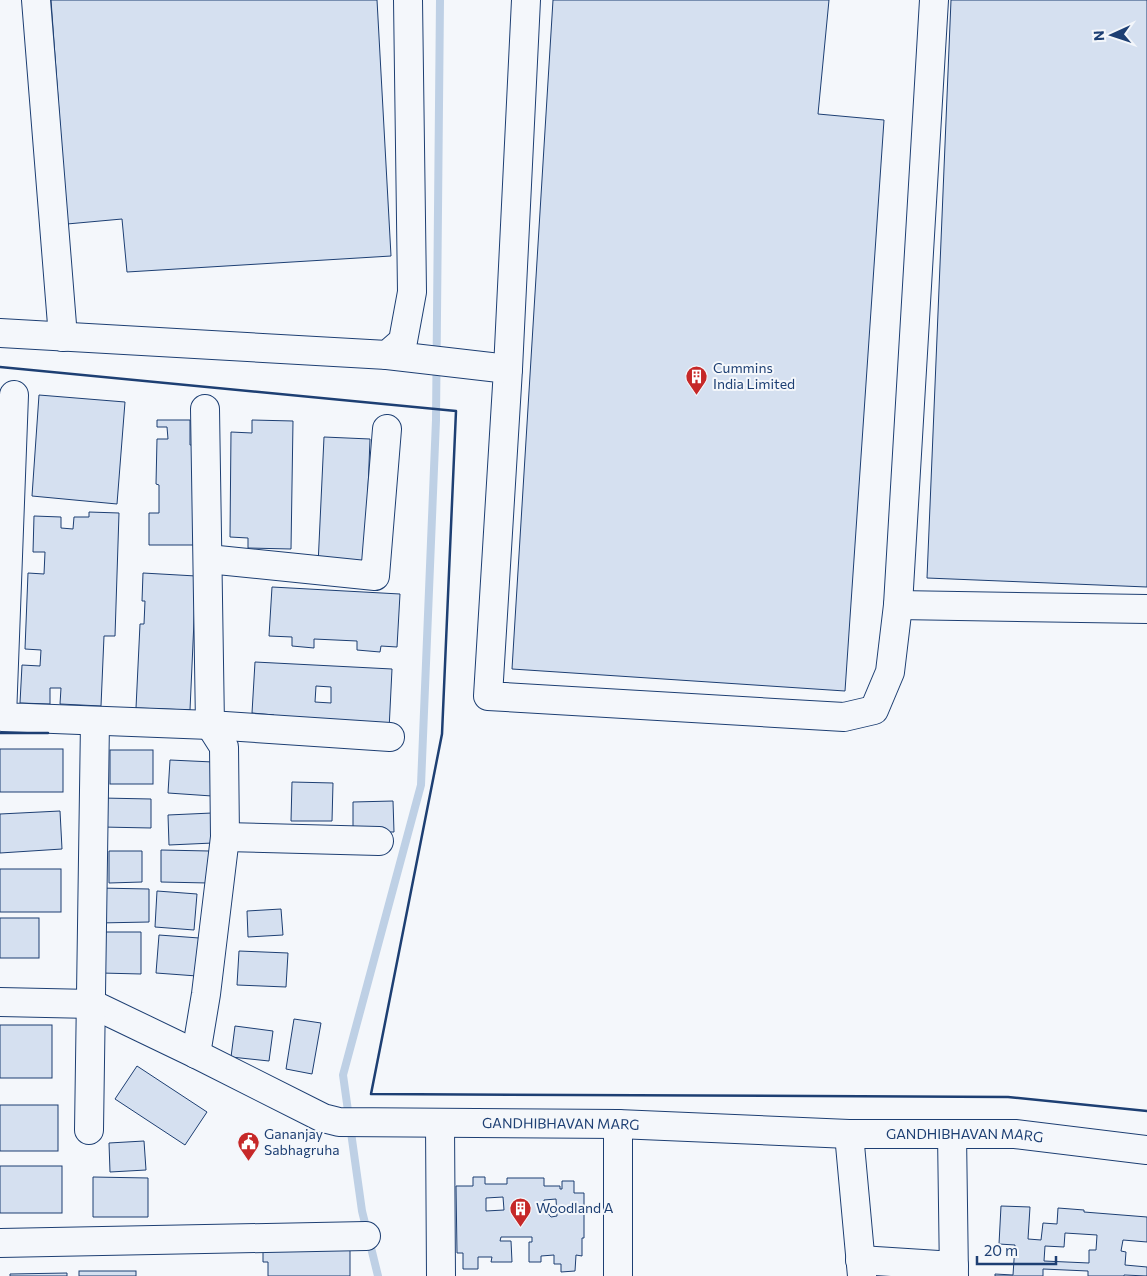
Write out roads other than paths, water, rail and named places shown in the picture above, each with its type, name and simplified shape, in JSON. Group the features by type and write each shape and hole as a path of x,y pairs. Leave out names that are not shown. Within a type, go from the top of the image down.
{"street":[{"path":"36,0 63,337"},
{"path":"388,354 403,341 412,292 408,0"},
{"path":"526,0 508,369 488,696 844,716 874,710 890,672 898,605 934,0"},
{"path":"0,333 388,354 508,369"},
{"path":"14,395 2,717 210,725 390,736"},
{"path":"196,1054 206,994 225,837 224,747 210,725 205,409"},
{"path":"208,559 375,576 387,429"},
{"path":"898,605 1147,609"},
{"path":"89,1130 95,722"},
{"path":"225,837 379,841"},
{"name":"GANDHIBHAVAN MARG","path":"0,1002 92,1004 322,1118 350,1122 618,1124 848,1134 1015,1134 1147,1150"},
{"path":"440,1124 441,1276"},
{"path":"618,1124 618,1276"},
{"path":"848,1134 861,1268 954,1271 952,1134"},
{"path":"0,1243 366,1236"}],"waterway":[{"path":"378,1276 362,1211 343,1075 421,785 436,420 440,0"}],"place":[{"name":"Cummins India Limited","path":"697,395"},
{"name":"Gananjay Sabhagruha","path":"248,1161"},
{"name":"Woodland A","path":"520,1227"}]}
